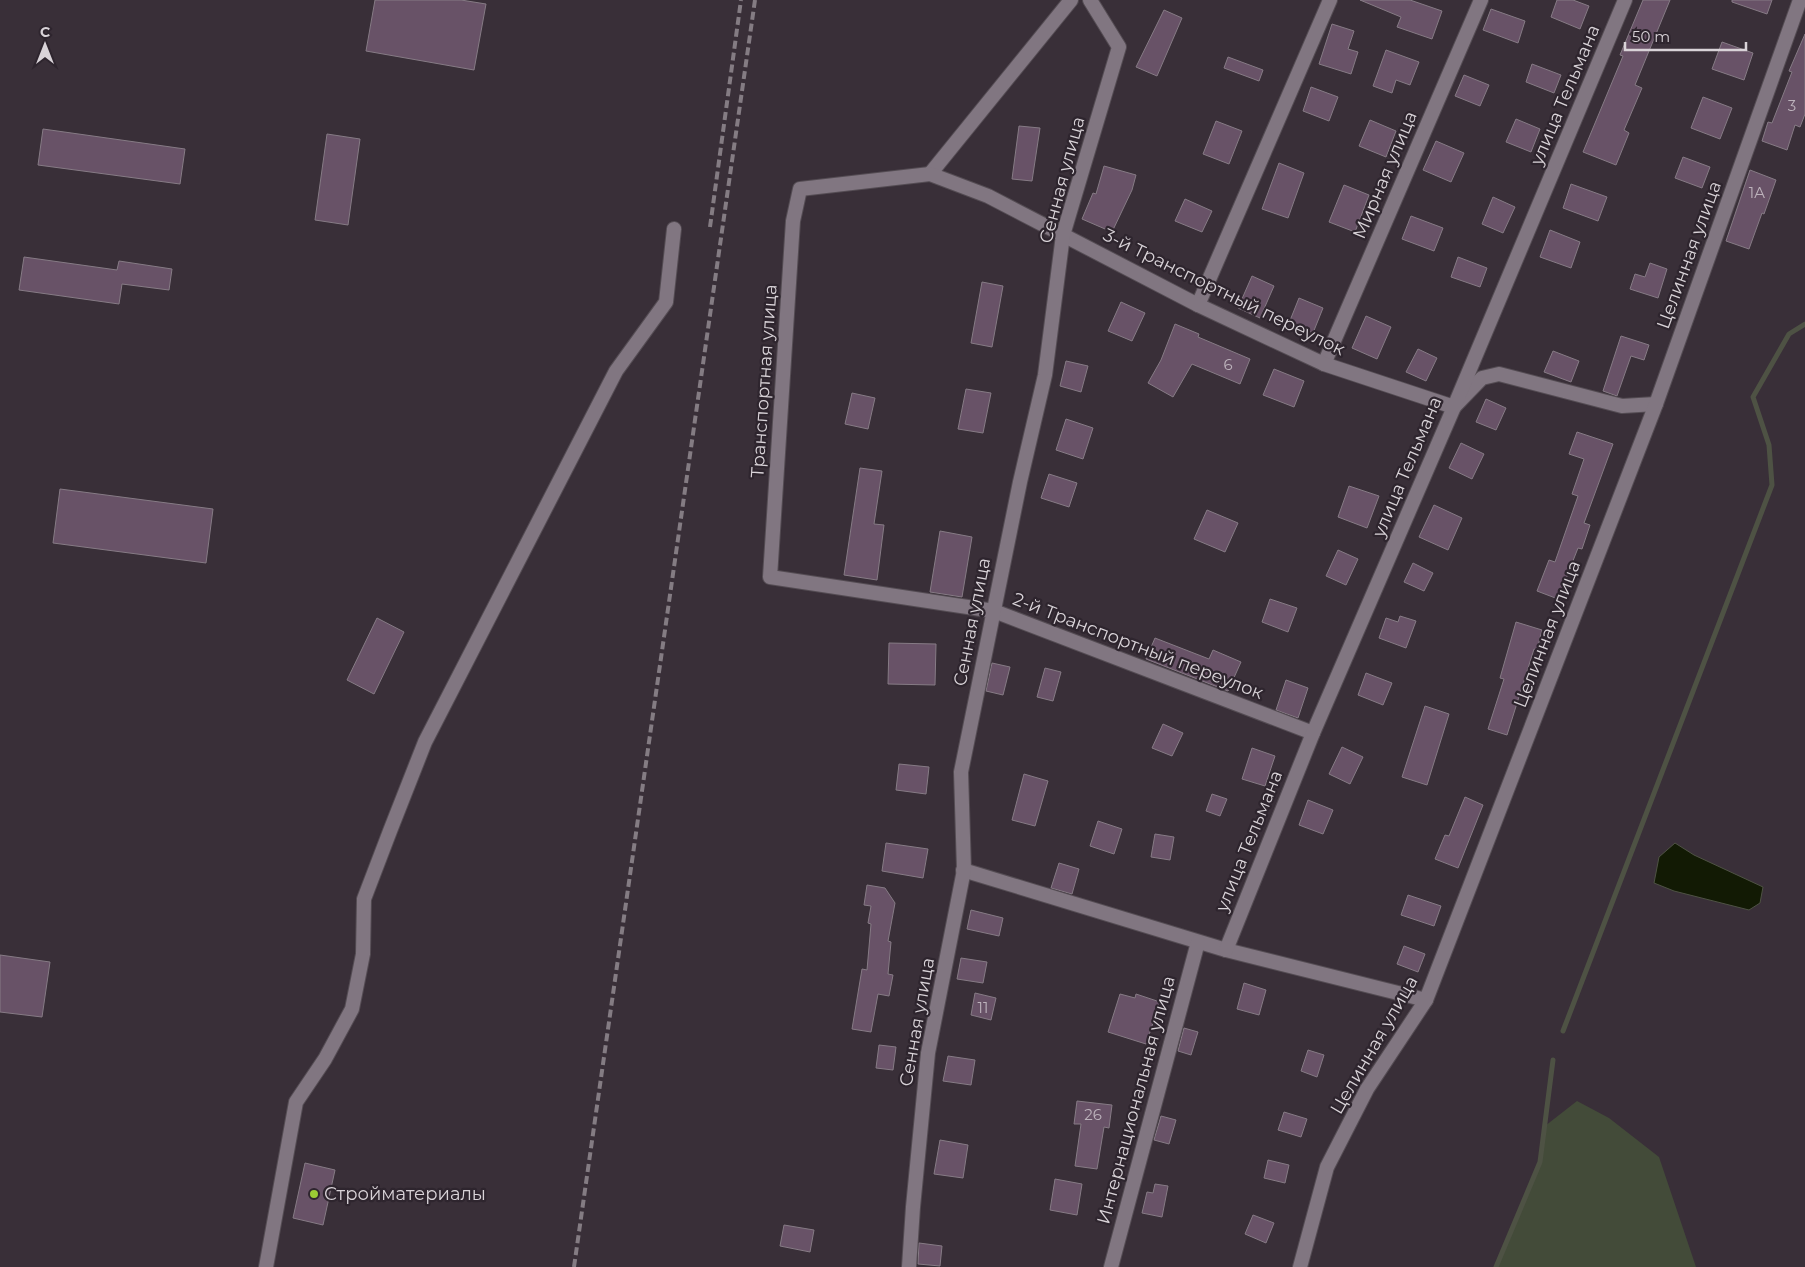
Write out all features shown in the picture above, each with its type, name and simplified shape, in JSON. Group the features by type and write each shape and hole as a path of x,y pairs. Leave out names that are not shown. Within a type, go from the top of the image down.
{"street":[{"path":"930,174 1071,0"},
{"name":"Сенная улица","path":"909,1267 928,1053 964,870 961,772 1020,482 1045,375 1063,234 1119,47 1090,0"},
{"path":"1198,304 1330,0"},
{"name":"Мирная улица","path":"1324,364 1481,0"},
{"name":"улица Тельмана","path":"1226,950 1312,733 1454,407 1625,0"},
{"name":"Целинная улица","path":"1300,1267 1327,1167 1367,1089 1426,1000 1656,404 1800,0"},
{"name":"3-й Транспортный переулок","path":"800,189 930,174 988,196 1198,304 1324,364 1454,407"},
{"name":"Транспортная улица","path":"770,577 793,221 800,189"},
{"path":"266,1267 296,1102 325,1059 352,1009 363,954 364,900 404,795 426,742 616,371 666,302 674,229"},
{"path":"1454,407 1482,378 1499,374 1622,406 1656,404"},
{"name":"2-й Транспортный переулок","path":"770,577 994,611 1312,733"},
{"path":"964,870 1226,950 1426,1000"},
{"name":"Интернациональная улица","path":"1111,1267 1198,942"}],"shaded area":[{"path":"1675,843 1694,855 1763,887 1760,903 1749,910 1674,891 1654,883 1659,857"},
{"path":"1577,1101 1609,1118 1659,1157 1696,1267 1496,1267 1540,1162 1545,1126"}],"building":[{"path":"375,0 461,0 486,4 474,70 366,51"},
{"path":"1360,0 1410,0 1442,11 1432,39 1397,27 1401,17"},
{"path":"1557,0 1573,0 1589,6 1580,29 1551,17"},
{"path":"1643,0 1670,0 1635,85 1642,88 1624,130 1629,133 1616,165 1583,152 1623,56 1620,55"},
{"path":"1732,0 1772,0 1767,14 1732,2"},
{"path":"1491,9 1525,21 1518,43 1483,30"},
{"path":"1164,10 1182,18 1157,76 1136,67"},
{"path":"1332,24 1354,31 1348,49 1358,52 1351,74 1319,64"},
{"path":"1805,34 1805,114 1800,127 1795,125 1787,150 1762,141 1768,122 1772,123 1792,72 1789,71"},
{"path":"1722,42 1753,53 1744,80 1712,69"},
{"path":"1386,50 1419,62 1410,85 1396,80 1392,93 1373,86"},
{"path":"1228,57 1263,70 1259,81 1224,68"},
{"path":"1532,64 1561,75 1554,93 1526,82"},
{"path":"1464,75 1489,85 1480,106 1455,96"},
{"path":"1311,87 1338,97 1329,121 1303,111"},
{"path":"1703,97 1732,108 1720,139 1691,128"},
{"path":"1516,119 1540,129 1531,152 1506,142"},
{"path":"1370,120 1396,131 1386,157 1359,146"},
{"path":"1216,121 1242,131 1229,164 1203,154"},
{"path":"1019,126 1040,128 1032,181 1012,179"},
{"path":"43,129 185,149 180,184 38,165"},
{"path":"327,134 360,139 348,225 315,220"},
{"path":"1436,141 1464,153 1451,182 1423,170"},
{"path":"1683,157 1710,167 1702,188 1675,178"},
{"path":"1279,163 1304,173 1288,218 1262,209"},
{"path":"1104,166 1136,175 1132,190 1112,232 1082,219 1093,193 1096,194"},
{"path":"1750,170 1776,180 1749,249 1726,241"},
{"path":"1571,184 1607,197 1598,221 1563,208"},
{"path":"1344,185 1369,195 1355,232 1329,222"},
{"path":"1493,197 1515,207 1503,233 1482,224"},
{"path":"1185,199 1212,211 1202,232 1175,221"},
{"path":"1411,216 1443,228 1434,251 1402,239"},
{"path":"1550,230 1580,242 1571,268 1540,257"},
{"path":"24,257 117,270 119,261 172,269 169,290 122,284 119,304 19,290"},
{"path":"1458,257 1487,268 1480,287 1451,277"},
{"path":"1650,263 1667,269 1658,298 1630,289 1635,274 1645,277"},
{"path":"1252,276 1274,286 1260,318 1238,308"},
{"path":"982,282 1003,286 992,347 971,343"},
{"path":"1299,298 1323,308 1313,333 1289,323"},
{"path":"1121,302 1145,313 1132,341 1108,331"},
{"path":"1366,316 1391,327 1377,359 1352,348"},
{"path":"1175,324 1199,334 1198,337 1250,359 1240,384 1192,364 1173,397 1148,383 1161,360"},
{"path":"1621,336 1649,345 1644,360 1631,356 1617,396 1603,391"},
{"path":"1418,349 1437,358 1426,381 1406,372"},
{"path":"1553,351 1579,361 1571,382 1544,372"},
{"path":"1066,361 1088,366 1081,392 1060,386"},
{"path":"1274,369 1304,381 1294,407 1263,395"},
{"path":"966,389 991,393 983,433 958,429"},
{"path":"852,393 875,398 868,429 845,424"},
{"path":"1486,399 1506,408 1496,430 1476,422"},
{"path":"1066,419 1093,428 1083,459 1056,450"},
{"path":"1577,432 1613,444 1584,523 1590,525 1582,549 1578,548 1558,599 1537,591 1549,560 1555,562 1578,496 1572,494 1584,459 1569,454"},
{"path":"1461,443 1484,454 1472,479 1449,468"},
{"path":"860,468 882,471 874,524 884,525 877,580 844,575"},
{"path":"1049,474 1077,483 1069,507 1041,498"},
{"path":"1349,486 1379,496 1367,528 1338,517"},
{"path":"60,489 213,509 206,563 53,543"},
{"path":"1434,505 1462,518 1448,550 1419,537"},
{"path":"1207,510 1238,523 1225,552 1194,539"},
{"path":"940,531 972,537 962,597 930,592"},
{"path":"1338,550 1358,559 1346,585 1326,576"},
{"path":"1413,563 1433,573 1424,591 1404,582"},
{"path":"1270,599 1297,608 1288,632 1262,622"},
{"path":"1400,616 1416,621 1406,648 1379,638 1386,618 1398,622"},
{"path":"377,618 404,632 374,694 347,680"},
{"path":"1516,622 1542,630 1537,650 1534,649 1507,735 1488,729 1504,679 1500,678"},
{"path":"1155,638 1209,659 1213,650 1241,662 1228,691 1146,659"},
{"path":"889,643 936,644 935,685 888,684"},
{"path":"992,663 1010,667 1003,695 986,691"},
{"path":"1045,668 1061,672 1053,701 1037,697"},
{"path":"1366,673 1392,683 1383,705 1358,695"},
{"path":"1286,680 1308,688 1298,718 1276,710"},
{"path":"1425,706 1449,714 1427,785 1402,777"},
{"path":"1163,724 1183,733 1172,756 1152,748"},
{"path":"1342,747 1363,757 1350,784 1329,774"},
{"path":"1252,748 1275,756 1265,786 1242,779"},
{"path":"899,764 929,767 926,794 896,790"},
{"path":"1024,774 1048,781 1035,826 1012,820"},
{"path":"1212,794 1227,799 1220,816 1206,811"},
{"path":"1465,797 1483,805 1458,868 1435,859 1445,835 1449,836"},
{"path":"1308,800 1333,810 1323,834 1299,825"},
{"path":"1098,821 1122,829 1114,854 1090,846"},
{"path":"1155,834 1174,837 1170,860 1151,857"},
{"path":"886,843 928,849 923,878 882,871"},
{"path":"1059,863 1079,869 1072,894 1051,888"},
{"path":"867,885 885,888 895,903 888,941 891,942 888,974 893,975 889,996 878,994 871,1032 852,1029 862,969 867,970 871,924 868,923 871,906 864,905"},
{"path":"1408,895 1441,906 1434,926 1401,915"},
{"path":"971,910 1003,918 999,936 967,929"},
{"path":"1404,946 1425,954 1418,972 1397,964"},
{"path":"0,955 50,962 42,1017 0,1012"},
{"path":"961,958 987,962 983,983 957,979"},
{"path":"1244,983 1266,990 1259,1015 1237,1009"},
{"path":"975,993 996,998 991,1020 971,1015"},
{"path":"1120,994 1135,998 1136,994 1160,1002 1146,1044 1108,1032"},
{"path":"1184,1028 1198,1032 1191,1055 1178,1051"},
{"path":"879,1045 896,1047 893,1070 876,1068"},
{"path":"1308,1050 1324,1055 1317,1077 1301,1071"},
{"path":"948,1056 975,1060 971,1085 943,1081"},
{"path":"1077,1101 1112,1105 1109,1128 1104,1127 1097,1169 1075,1166 1081,1124 1074,1124"},
{"path":"1284,1112 1307,1119 1301,1137 1278,1130"},
{"path":"1161,1116 1176,1120 1169,1144 1154,1140"},
{"path":"940,1140 968,1145 963,1178 934,1174"},
{"path":"1268,1160 1289,1165 1285,1183 1264,1178"},
{"name":"Стройматериалы","path":"305,1163 335,1170 323,1225 293,1218"},
{"path":"1055,1179 1082,1184 1077,1215 1050,1210"},
{"path":"1155,1184 1168,1186 1162,1217 1142,1213 1147,1192 1153,1193"},
{"path":"1253,1215 1274,1223 1266,1243 1245,1234"},
{"path":"784,1225 814,1230 810,1252 780,1246"},
{"path":"919,1243 942,1246 940,1266 918,1264"}],"waterway":[{"path":"1563,1031 1772,485 1769,445 1753,397 1789,334 1805,324"},
{"path":"1496,1267 1540,1162 1553,1060"}],"railway":[{"path":"710,227 741,0"},
{"path":"574,1267 755,0"}],"place":[{"name":"Стройматериалы","path":"314,1194"}]}
